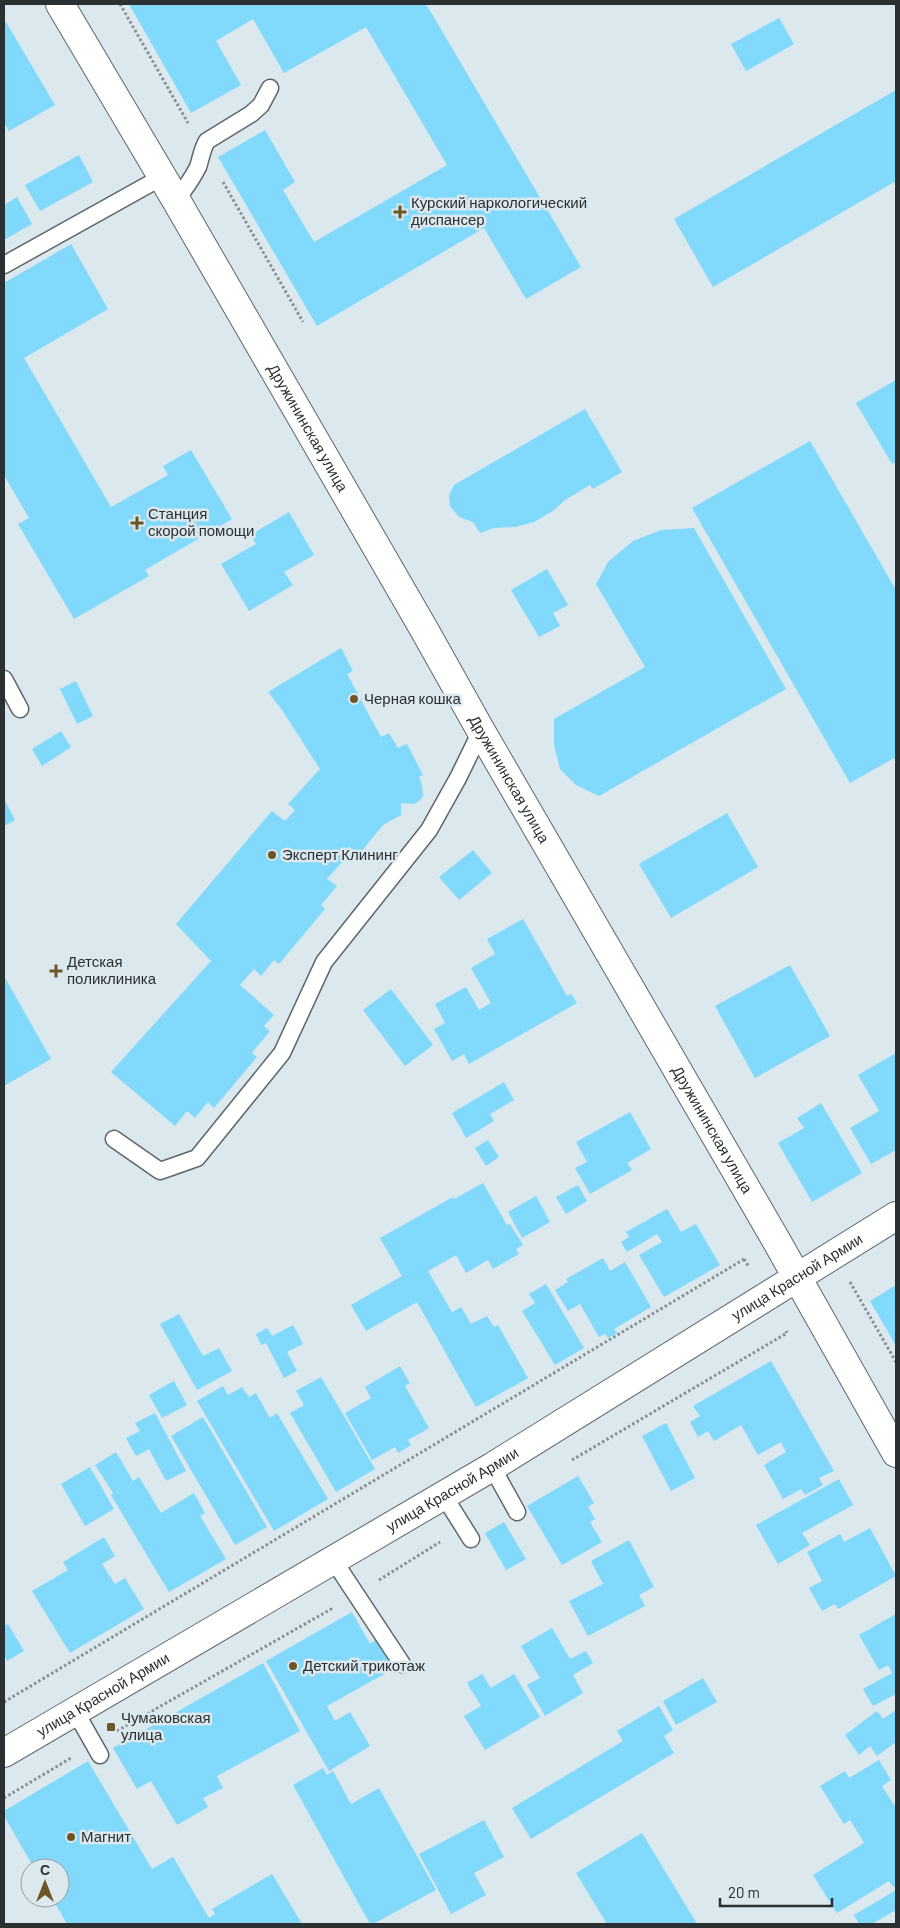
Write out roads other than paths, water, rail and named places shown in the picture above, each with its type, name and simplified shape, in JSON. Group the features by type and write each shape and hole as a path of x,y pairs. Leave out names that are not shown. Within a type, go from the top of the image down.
{"street":[{"name":"Дружининская улица","path":"60,4 425,630 481,731 776,1240 896,1454"},
{"name":"улица Красной Армии","path":"4,1754 444,1496 896,1216"}],"lane":[{"path":"176,200 192,178 207,141 251,114 262,105 270,88"},
{"path":"4,265 162,177"},
{"path":"4,679 20,709"},
{"path":"114,1139 160,1171 197,1158 282,1053 324,962 429,830 481,731"},
{"path":"492,1467 517,1512"},
{"path":"444,1496 471,1538"},
{"path":"334,1561 402,1664"},
{"path":"75,1711 100,1754"}],"place":[{"name":"Курский наркологический диспансер","path":"400,212"},
{"name":"Станция скорой помощи","path":"137,523"},
{"name":"Черная кошка","path":"354,699"},
{"name":"Эксперт Клининг","path":"272,855"},
{"name":"Детская поликлиника","path":"56,971"},
{"name":"Детский трикотаж","path":"293,1666"},
{"name":"Чумаковская улица","path":"111,1727"},
{"name":"Магнит","path":"71,1837"}]}
